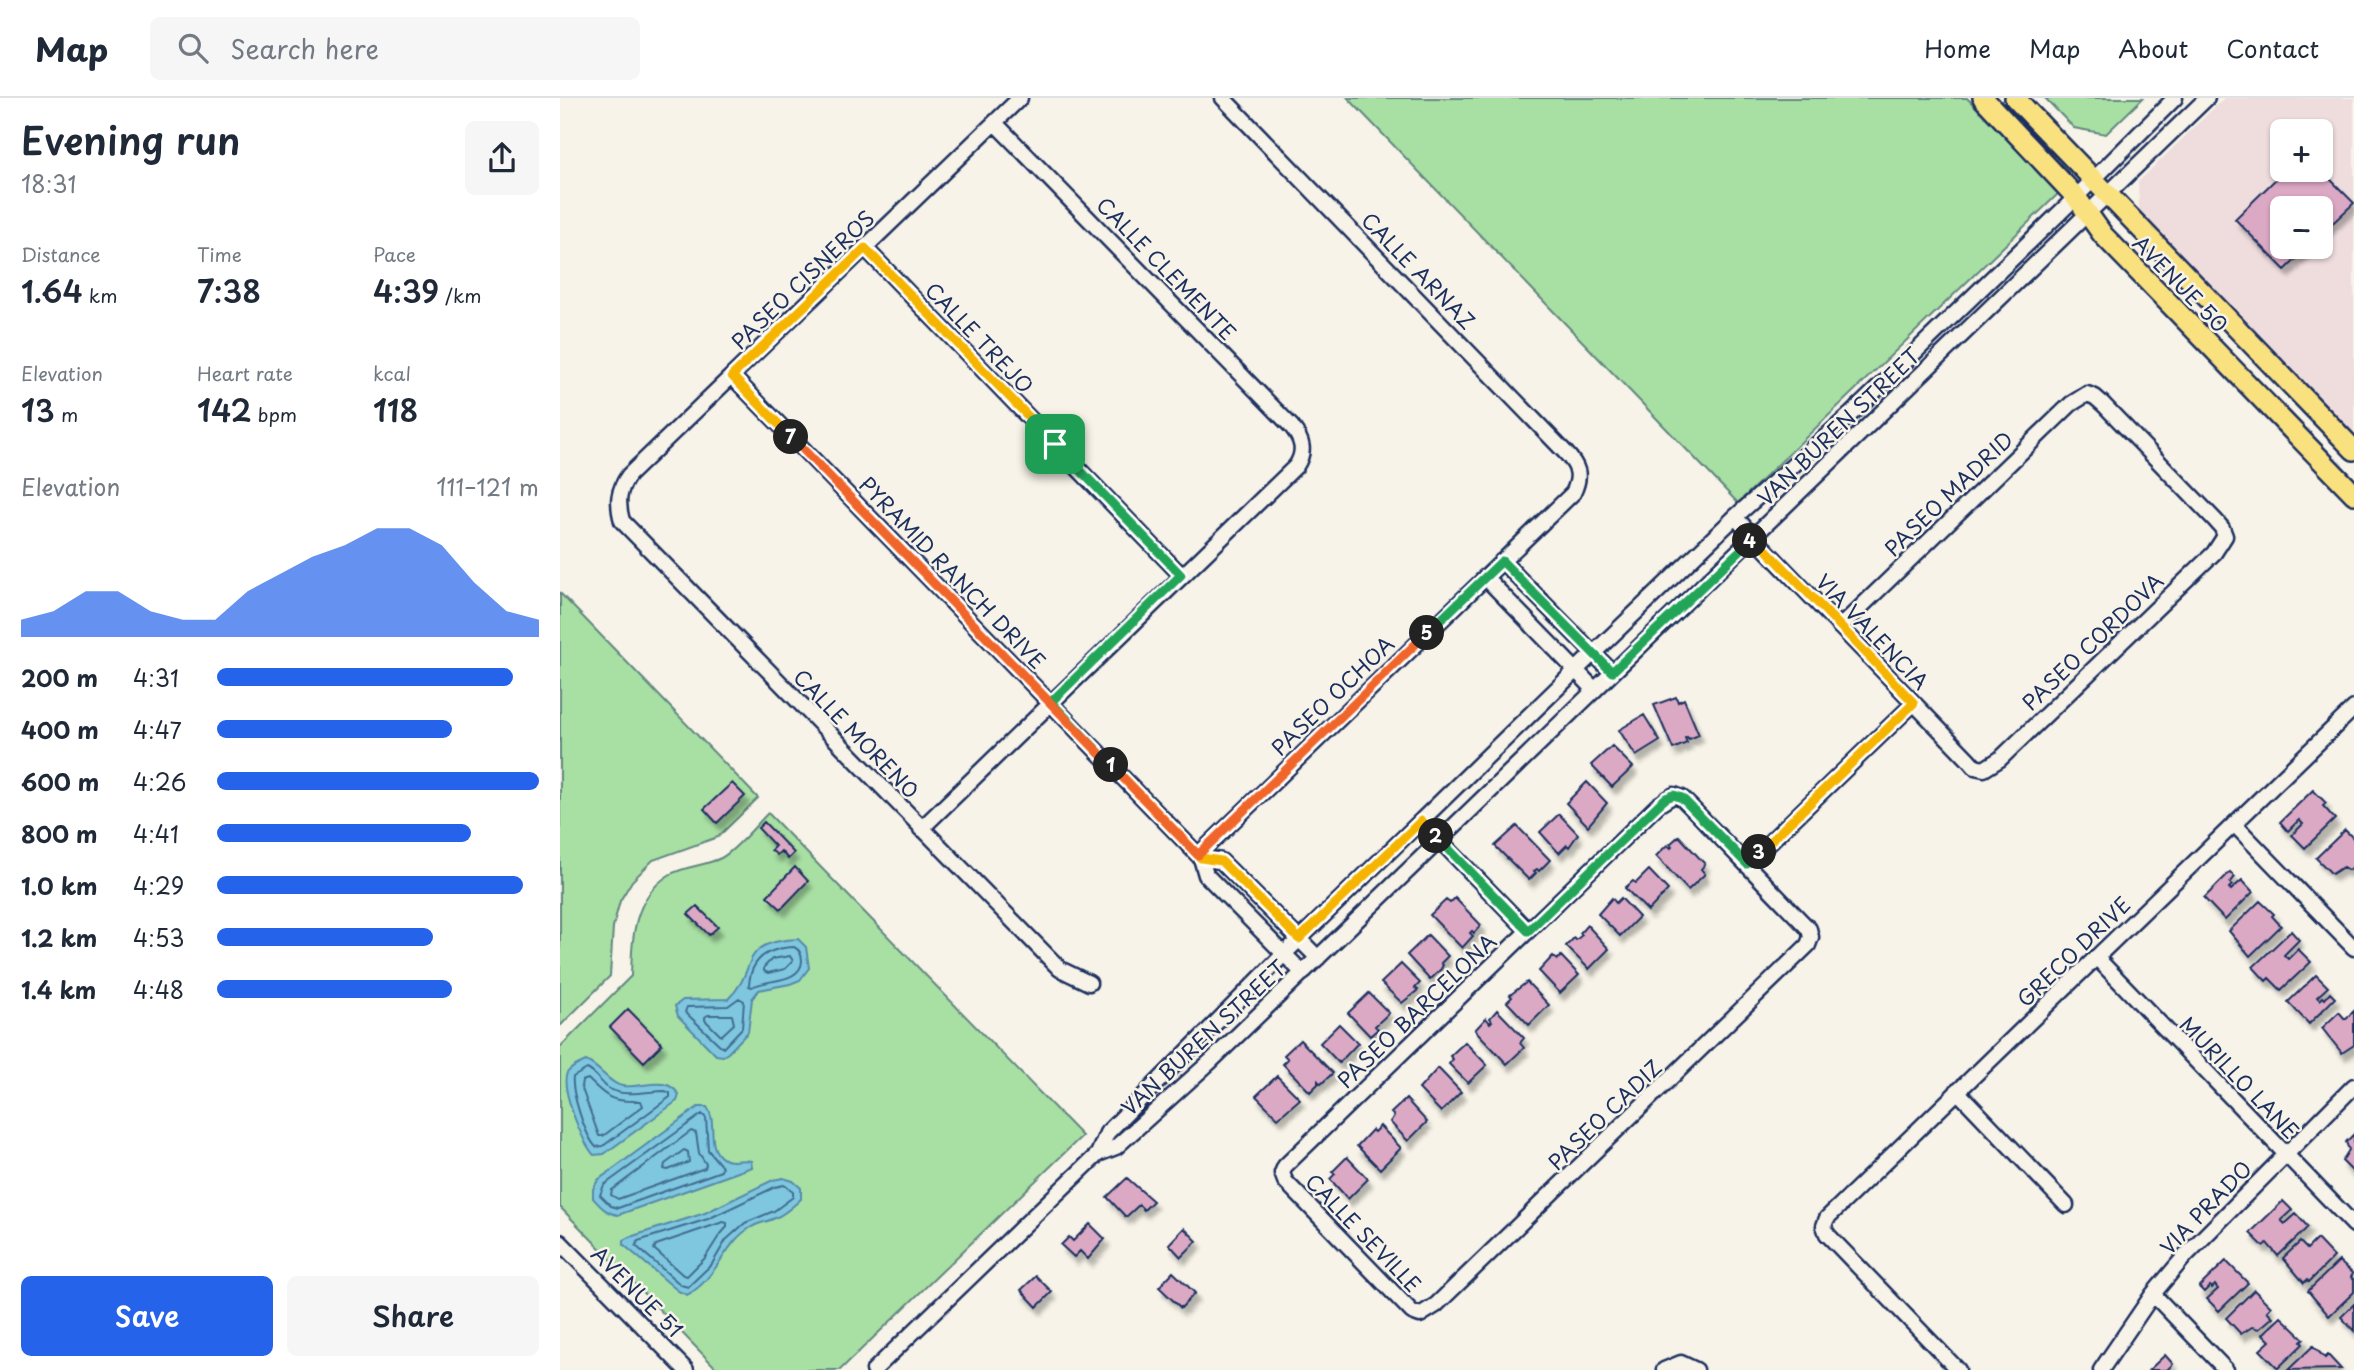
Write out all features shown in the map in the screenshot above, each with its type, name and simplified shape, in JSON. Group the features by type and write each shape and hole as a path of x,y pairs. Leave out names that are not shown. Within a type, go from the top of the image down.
{"main road":[{"name":"AVENUE 50","path":"1983,98 2082,205 2103,235 2354,494"},
{"name":"AVENUE 50","path":"2015,98 2354,450"},
{"path":"2173,307 2225,344 2287,408 2301,412 2317,411 2319,443 2354,479"}],"street":[{"name":"PASEO CISNEROS","path":"619,495 628,475 1020,98"},
{"name":"CALLE ARNAZ","path":"1223,98 1565,452 1576,464 1579,475"},
{"name":"VAN BUREN STREET","path":"874,1370 1098,1154 1116,1147 1211,1061 1754,537 2082,205 2094,179 2175,98"},
{"name":"VAN BUREN STREET","path":"1098,1154 1107,1133 1299,939 1735,517 2082,205 2108,194 2207,98"},
{"name":"CALLE CLEMENTE","path":"995,122 1300,438 1301,457 1296,466 1181,575"},
{"name":"CALLE TREJO","path":"865,248 1181,575"},
{"name":"PYRAMID RANCH DRIVE","path":"732,376 1199,856 1206,875 1303,973"},
{"name":"PASEO MADRID","path":"1840,627 2071,404 2087,394 2103,404 2187,491 2222,528 2225,537"},
{"name":"PASEO OCHOA","path":"1199,856 1573,493 1579,475"},
{"name":"CALLE MORENO","path":"619,495 617,507 622,521 921,830 1060,969 1089,983"},
{"name":"VIA VALENCIA","path":"1735,517 1975,766 1983,769"},
{"name":"PASEO CORDOVA","path":"1983,769 2000,760 2214,552 2225,537"},
{"path":"1502,561 1612,672"},
{"path":"921,830 1181,575"},
{"path":"1485,577 1595,690"},
{"path":"1747,864 1914,703"},
{"name":"GRECO DRIVE","path":"1958,1370 1834,1242 1824,1226 1835,1210 2354,708"},
{"name":"PASEO BARCELONA","path":"1282,1173 1293,1157 1666,798 1674,795 1682,798 1747,864"},
{"path":"1421,821 1528,931"},
{"path":"2234,824 2354,948"},
{"name":"PYRAMID RANCH DRIVE","path":"1199,856 1221,861 1318,958"},
{"name":"PASEO CADIZ","path":"1420,1315 1436,1305 1801,953 1811,937 1801,921 1747,864"},
{"name":"MURILLO LANE","path":"2096,957 2354,1225"},
{"name":"VIA PRADO","path":"2101,1370 2153,1294 2215,1224 2354,1086"},
{"path":"1957,1091 2066,1205"},
{"name":"CALLE SEVILLE","path":"1282,1173 1285,1181 1404,1305 1420,1315"},
{"name":"AVENUE 51","path":"560,1242 686,1370"},
{"path":"2153,1294 2226,1370"},
{"path":"1664,1370 1681,1363 1696,1370"}],"shaded area":[{"path":"2224,98 2354,98 2354,434 2139,210 2138,182"}],"green space":[{"path":"1348,98 1967,98 2059,193 1738,503"},
{"path":"2045,98 2143,98 2106,134 2074,128"},
{"path":"560,593 758,798 718,837 653,860 632,881 620,901 613,927 610,976 560,1026"},
{"path":"768,813 1082,1136 840,1370 718,1370 560,1207 560,1047 631,976 637,920 641,907 657,884 675,872 721,858 739,844"}],"water":[{"path":"798,939 806,947 809,968 800,980 759,990 752,999 748,1032 728,1053 723,1056 716,1055 678,1016 675,1006 683,1000 728,999 738,988 751,959 765,945"},
{"path":"586,1061 618,1085 668,1085 679,1095 677,1101 604,1154 594,1155 573,1115 566,1080 571,1069"},
{"path":"698,1107 707,1107 710,1113 713,1142 718,1154 727,1160 751,1161 752,1167 618,1215 607,1211 593,1198 593,1189 598,1180"},
{"path":"783,1178 793,1181 801,1188 801,1199 782,1214 741,1234 706,1280 687,1295 678,1291 624,1245 624,1240 630,1237 705,1213 773,1180"}],"building":[{"path":"2273,182 2333,182 2354,203 2333,223 2333,196 2270,196 2270,255 2235,219"},
{"path":"2274,259 2296,259 2285,270"},
{"path":"1676,697 1678,702 1684,699 1699,735 1685,738 1687,743 1673,749 1654,705"},
{"path":"1644,715 1660,741 1636,756 1619,730"},
{"path":"1612,746 1633,767 1612,787 1591,765"},
{"path":"1587,782 1607,803 1588,826 1566,803"},
{"path":"732,783 745,796 717,823 704,809"},
{"path":"2313,790 2326,803 2323,806 2335,819 2305,848 2292,835 2303,824 2299,820 2288,831 2280,822"},
{"path":"1559,814 1578,834 1569,847 1567,845 1559,853 1540,832"},
{"path":"764,822 794,853 788,859 781,851 777,855 771,850 775,846 758,828"},
{"path":"1517,826 1550,860 1539,871 1534,871 1536,873 1529,880 1495,846"},
{"path":"2345,830 2354,839 2354,867 2348,870 2343,867 2332,874 2316,858"},
{"path":"1679,836 1705,864 1701,869 1705,874 1688,890 1656,856 1667,845 1671,848 1670,844"},
{"path":"795,867 808,881 781,909 767,896"},
{"path":"1649,870 1668,890 1648,911 1625,888 1633,881 1636,883"},
{"path":"2230,872 2235,877 2230,883 2231,890 2242,880 2253,892 2225,920 2204,898"},
{"path":"1455,898 1481,925 1474,933 1470,933 1473,936 1462,948 1430,915 1446,900 1450,903"},
{"path":"1612,898 1616,903 1621,898 1639,917 1620,936 1598,914"},
{"path":"2260,901 2274,914 2272,916 2281,926 2250,956 2229,931"},
{"path":"697,906 718,927 709,935 688,914"},
{"path":"1587,925 1609,949 1589,969 1566,946 1582,935 1580,933"},
{"path":"2291,931 2299,940 2284,955 2288,959 2298,949 2311,962 2281,990 2269,978 2266,981 2253,967"},
{"path":"1428,935 1448,956 1441,963 1441,969 1430,980 1407,955"},
{"path":"1553,956 1557,960 1561,956 1579,975 1560,993 1539,971"},
{"path":"1401,964 1420,983 1415,988 1418,990 1402,1003 1381,983"},
{"path":"2316,975 2328,987 2317,997 2320,1000 2323,997 2325,999 2330,993 2335,998 2309,1024 2288,1002"},
{"path":"1527,982 1549,1005 1529,1025 1507,1002 1512,997 1510,995"},
{"path":"1369,993 1389,1013 1375,1026 1378,1029 1370,1036 1348,1013"},
{"path":"628,1009 662,1044 644,1062 610,1027"},
{"path":"1497,1010 1524,1038 1520,1043 1524,1048 1507,1064 1475,1030 1486,1018 1490,1023 1490,1018"},
{"path":"2354,1011 2354,1045 2342,1053 2322,1028 2339,1012 2345,1019"},
{"path":"1339,1024 1358,1043 1339,1063 1320,1043"},
{"path":"1300,1040 1333,1073 1321,1084 1318,1081 1310,1092 1283,1064 1288,1059 1284,1055"},
{"path":"1465,1042 1487,1065 1468,1083 1449,1064 1453,1059 1450,1056"},
{"path":"1438,1068 1461,1092 1441,1112 1419,1089"},
{"path":"1277,1076 1300,1099 1278,1118 1256,1096"},
{"path":"1406,1099 1427,1122 1408,1141 1390,1122 1394,1116 1391,1113"},
{"path":"1380,1126 1401,1148 1380,1169 1357,1146 1372,1130 1374,1132"},
{"path":"2354,1134 2354,1173 2342,1161 2349,1150 2346,1142"},
{"path":"1347,1157 1368,1179 1348,1199 1330,1179 1335,1174 1332,1172"},
{"path":"1127,1178 1153,1201 1144,1210 1139,1205 1126,1217 1107,1197"},
{"path":"2283,1201 2292,1210 2281,1220 2285,1224 2296,1214 2308,1227 2278,1256 2267,1243 2263,1246 2250,1233"},
{"path":"1090,1224 1105,1239 1088,1259 1080,1251 1074,1257 1061,1245 1069,1237 1073,1241"},
{"path":"1184,1228 1197,1241 1181,1257 1169,1244"},
{"path":"2317,1239 2334,1257 2309,1282 2307,1280 2304,1283 2283,1258 2300,1242 2307,1249"},
{"path":"2226,1261 2248,1283 2219,1311 2207,1299 2218,1289 2215,1285 2204,1292 2199,1287"},
{"path":"2339,1261 2353,1274 2351,1277 2354,1280 2354,1292 2329,1316 2308,1291"},
{"path":"1173,1272 1195,1293 1181,1308 1159,1287"},
{"path":"1036,1276 1052,1292 1037,1307 1021,1290"},
{"path":"2254,1290 2271,1307 2267,1311 2273,1317 2259,1329 2252,1327 2241,1334 2226,1318"},
{"path":"2354,1304 2354,1331 2341,1317"},
{"path":"2281,1317 2304,1339 2301,1342 2303,1344 2278,1368 2260,1350 2270,1341 2263,1334"},
{"path":"2313,1346 2325,1358 2328,1355 2341,1369 2288,1370"},
{"path":"2165,1355 2173,1364 2167,1370 2149,1370"}],"route":[{"path":"1055,444 865,248 732,376 1198,855 1502,561 1612,672 1754,537 1914,703 1747,864 1682,798 1674,795 1658,805 1528,931 1421,821 1299,939 1221,861 1201,858 1149,804 1051,702 1181,575 1055,444"}]}
